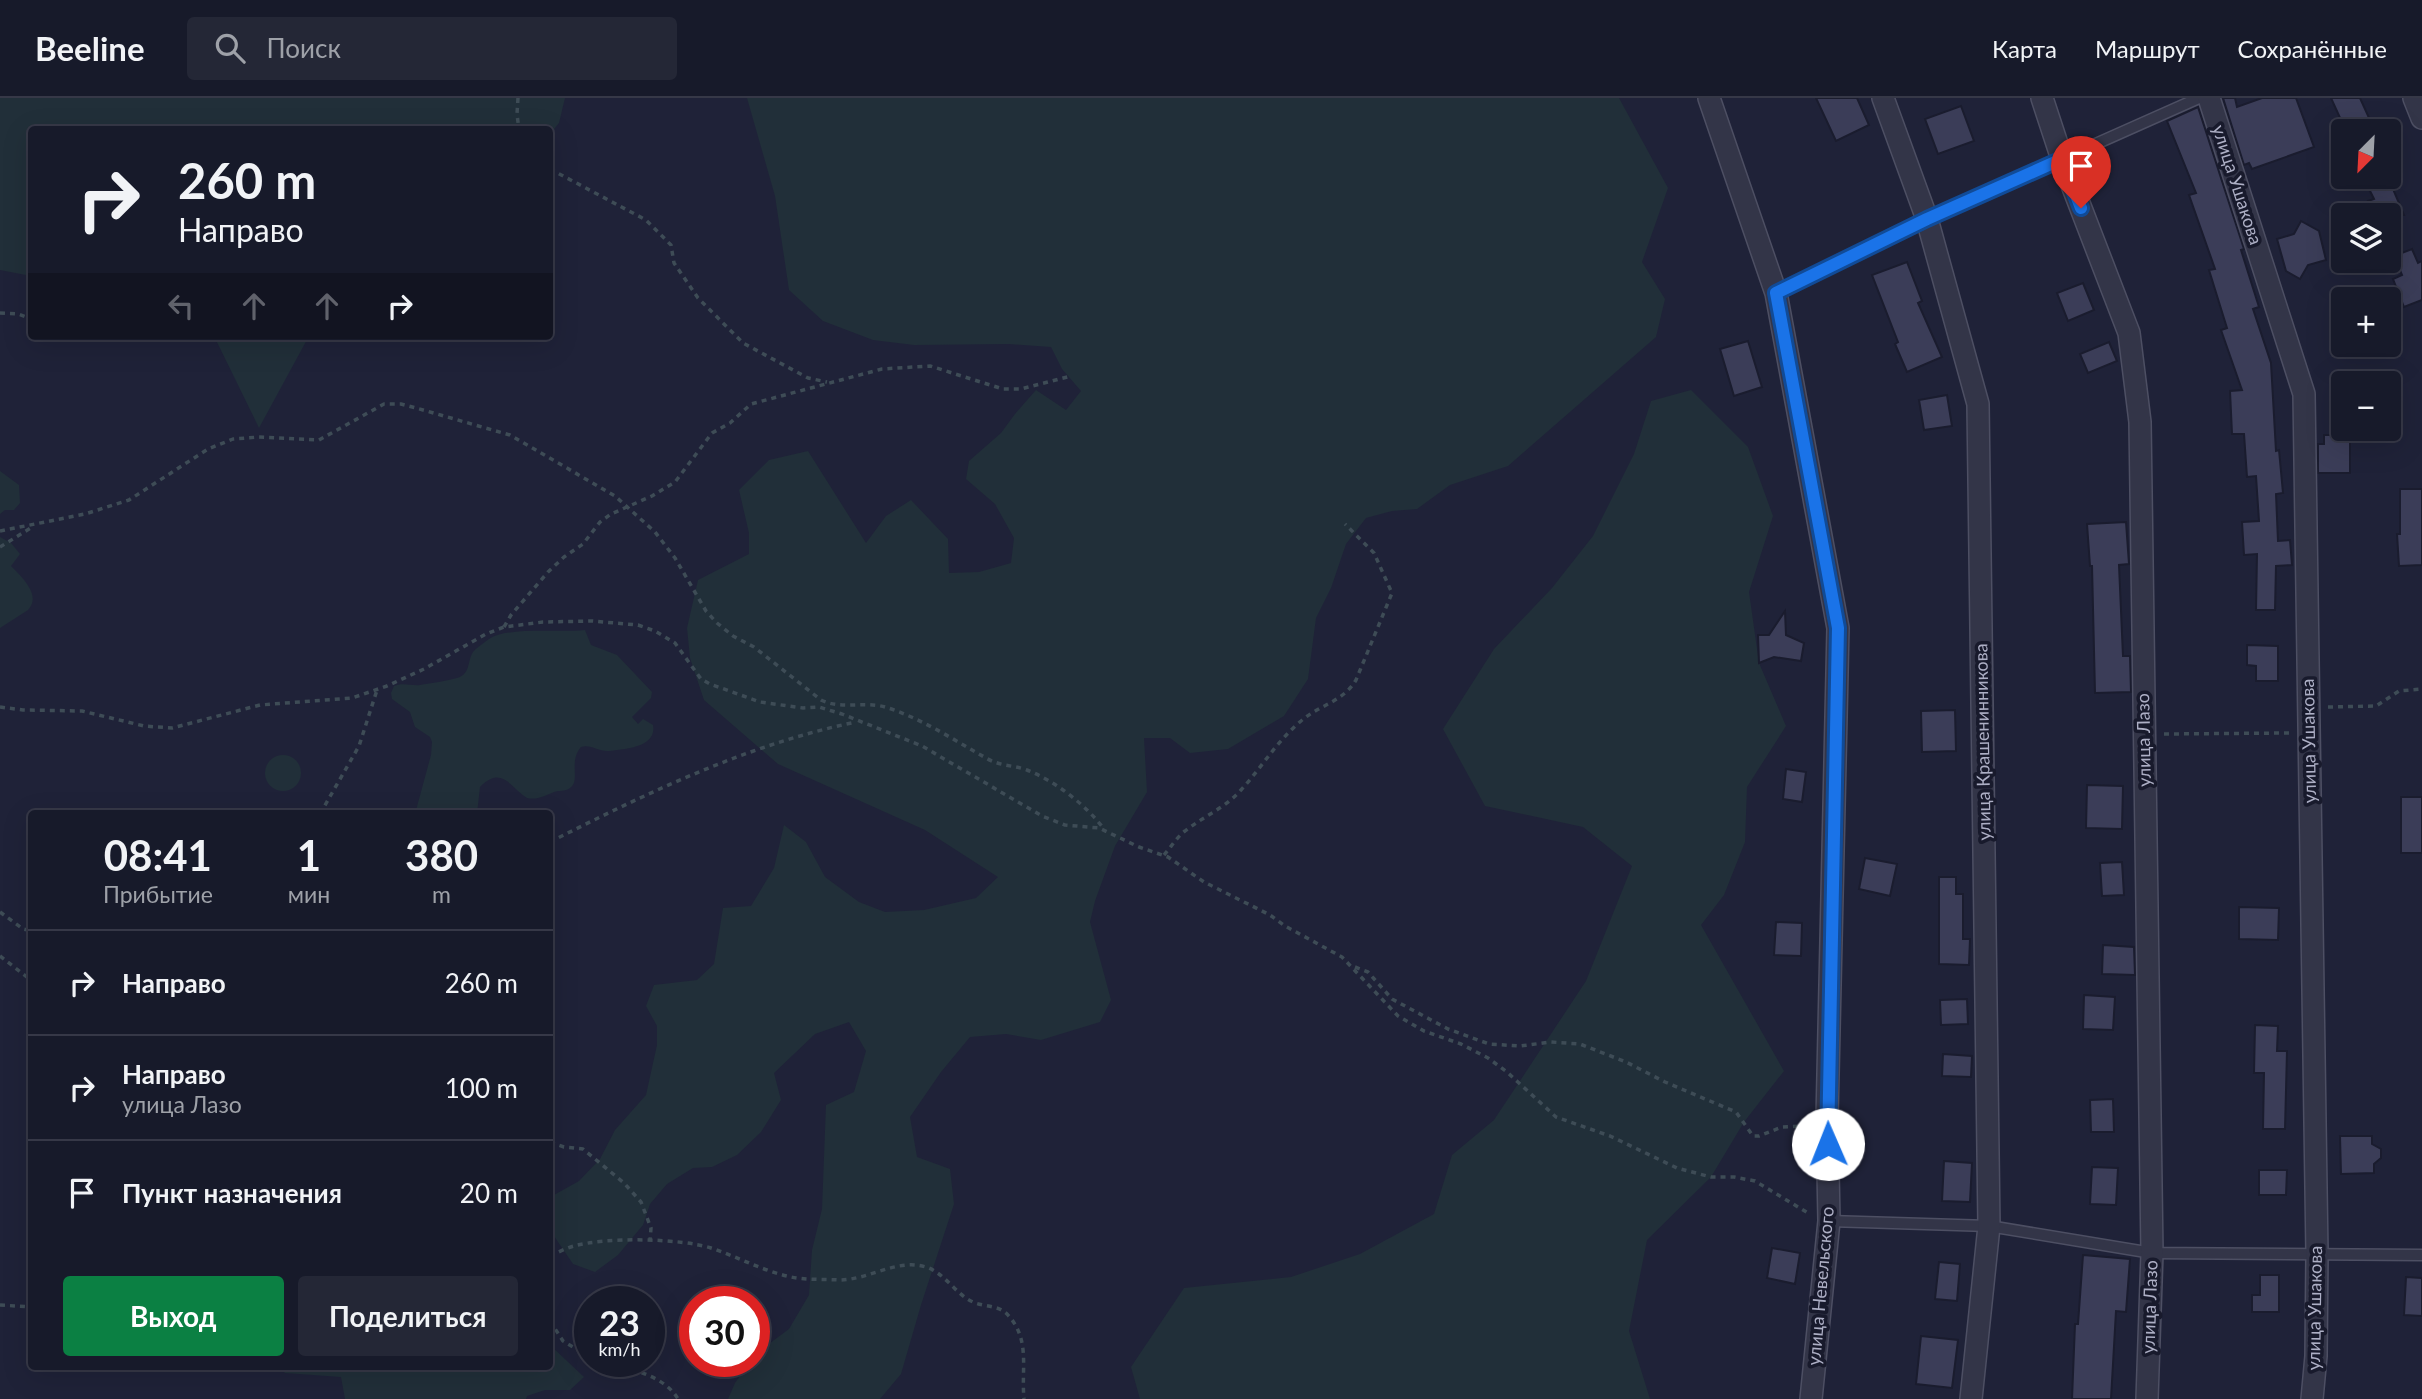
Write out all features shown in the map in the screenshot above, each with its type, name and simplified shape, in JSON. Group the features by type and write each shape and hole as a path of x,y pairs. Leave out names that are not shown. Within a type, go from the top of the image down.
{"street":[{"name":"улица Невельского","path":"1709,98 1776,293 1838,628 1827,1119 1829,1221 1811,1399"},
{"name":"улица Крашенинникова","path":"1884,98 1927,219 1978,404 1989,1226 1971,1399"},
{"name":"улица Лазо","path":"2042,98 2062,159 2129,333 2140,422 2152,1253 2147,1399"},
{"name":"улица Ушакова","path":"2209,98 2304,394 2317,1254 2316,1356 2312,1399"},
{"path":"2414,98 2422,118"}],"lane":[{"path":"1776,293 1927,219 2199,98"},
{"path":"1829,1221 1989,1226 2152,1253 2422,1255"}],"path":[{"path":"518,98 516,114 518,126"},
{"path":"553,171 646,220 671,245 674,263 698,299 743,342 808,378 830,383"},
{"path":"0,313 28,318"},
{"path":"505,627 511,615 548,572 583,544 600,522 675,482 712,433 730,423 751,404 882,369 930,366 1003,389 1021,389 1071,376"},
{"path":"0,531 94,512 129,500 220,443 248,437 321,439 384,404 401,404 502,431 598,485 647,523 676,558 697,596 717,623 733,636 754,647 821,700 834,704 886,707 950,737 988,760 1034,773 1075,800 1105,831"},
{"path":"0,547 39,523"},
{"path":"1164,855 1183,832 1217,812 1241,790 1278,743 1301,720 1339,699 1351,689 1356,680 1392,593 1374,553 1345,524"},
{"path":"0,707 82,711 144,726 172,728 260,705 344,699 377,690 424,669 492,631 505,627 553,622 638,625 662,634 675,643 701,679 710,684 760,702 829,709 922,746 1034,813 1066,825 1105,831 1164,855 1205,882 1333,951 1353,966 1398,1016 1424,1031 1461,1044 1488,1058 1556,1117 1610,1136 1677,1168 1711,1177 1755,1181 1800,1209 1829,1221"},
{"path":"2309,707 2376,706 2399,691 2422,689"},
{"path":"322,810 359,746 377,690"},
{"path":"553,841 744,753 813,731 857,722"},
{"path":"2144,735 2309,733"},
{"path":"0,912 28,931"},
{"path":"0,957 28,978"},
{"path":"1353,966 1368,972 1392,999 1448,1029 1489,1044 1503,1046 1551,1042 1580,1044 1736,1112 1753,1136 1782,1127 1803,1126 1812,1117 1827,1119"},
{"path":"553,1143 583,1149 625,1183 641,1202 651,1228 650,1241"},
{"path":"553,1255 573,1246 601,1242 685,1242 709,1247 792,1277 842,1280 909,1263 929,1268 974,1303 1005,1312 1019,1329 1024,1349 1025,1363 1021,1376 1024,1399"},
{"path":"0,1305 28,1307"},
{"path":"553,1326 563,1341 574,1348"},
{"path":"648,1377 672,1389 678,1399"}],"shaded area":[{"path":"0,98 565,98 559,123 553,130 553,126 28,126 28,275 0,270"},
{"path":"747,98 1619,98 1668,188 1642,262 1665,299 1656,337 1508,466 1450,485 1417,509 1392,511 1366,518 1346,544 1331,588 1316,618 1308,679 1284,716 1228,749 1190,753 1170,738 1144,738 1147,792 1115,846 1090,922 1111,1000 1100,1022 1041,1040 1006,1034 970,1037 941,1072 910,1117 917,1157 950,1169 954,1204 901,1374 880,1399 728,1399 739,1377 770,1377 770,1343 789,1329 809,1295 812,1250 822,1209 826,1105 854,1092 866,1051 849,1022 815,1034 774,1073 781,1100 761,1132 737,1155 712,1167 693,1168 667,1184 650,1204 643,1225 618,1255 595,1272 573,1264 553,1233 554,1195 579,1181 600,1159 615,1130 646,1095 657,1045 657,1026 646,1006 654,985 697,980 714,964 723,908 751,906 774,868 784,825 806,842 825,877 859,902 885,912 924,910 976,898 998,877 925,830 778,764 704,700 690,658 687,628 698,580 749,554 749,533 739,490 769,460 808,451 866,543 886,516 911,500 948,539 949,573 979,572 1011,563 1014,538 995,504 966,479 969,461 1001,433 1036,390 1066,410 1081,391 1062,369 1051,347 1009,344 914,345 873,340 823,321 789,290 775,196"},
{"path":"216,340 307,340 259,428"},
{"path":"1691,390 1748,447 1773,516 1749,592 1759,663 1786,726 1747,787 1745,842 1724,895 1701,925 1784,1071 1744,1122 1711,1177 1647,1240 1629,1331 1650,1399 1140,1399 1131,1367 1184,1288 1291,1277 1360,1254 1434,1214 1452,1155 1494,1120 1586,981 1632,866 1583,827 1485,806 1443,729 1494,649 1552,588 1593,536 1634,454 1651,401"},
{"path":"0,471 19,485 20,503 14,510 5,510 0,514"},
{"path":"0,537 11,543 20,554 11,566 29,587 33,599 28,610 0,628"},
{"path":"585,630 591,645 617,655 652,692 651,698 632,717 638,724 643,719 653,725 650,738 639,746 616,750 581,747 575,759 575,780 566,790 538,798 527,798 505,780 494,778 480,787 477,810 416,810 432,742 430,737 415,727 410,712 392,699 394,686 420,685 461,676 467,670 474,650 498,635 522,631"},
{"path":"283,755 296,760 301,773 296,786 283,791 270,786 265,773 270,760"},
{"path":"553,1348 574,1368 574,1377 584,1377 570,1390 545,1390 527,1396 526,1399 345,1399 341,1377 285,1373 282,1370 553,1370"}],"building":[{"path":"1816,98 1857,98 1869,125 1836,141"},
{"path":"2223,98 2235,98 2237,107 2262,98 2296,98 2314,147 2252,169 2249,163 2244,165"},
{"path":"2331,98 2360,98 2370,119 2341,119"},
{"path":"1961,106 1974,141 1938,154 1925,119"},
{"path":"2198,107 2244,249 2241,250 2259,307 2253,309 2271,363 2276,451 2279,450 2283,493 2276,494 2278,541 2290,540 2292,565 2276,566 2275,610 2256,610 2257,554 2244,555 2242,522 2259,521 2256,476 2247,477 2244,434 2232,434 2230,391 2242,390 2221,330 2227,328 2209,270 2215,269 2189,195 2196,193 2167,121"},
{"path":"2369,189 2393,189 2399,203 2369,203 2374,199"},
{"path":"2301,221 2319,231 2326,260 2308,265 2300,279 2286,271 2277,239 2294,234"},
{"path":"2412,249 2418,263 2422,261 2422,300 2404,307 2401,287 2396,287 2393,279 2402,275 2401,253"},
{"path":"1907,262 1922,301 1918,303 1942,357 1907,372 1872,275"},
{"path":"2083,283 2094,310 2068,321 2057,293"},
{"path":"1748,341 1762,387 1734,396 1720,349"},
{"path":"2109,342 2117,361 2088,373 2080,354"},
{"path":"1947,395 1952,426 1924,430 1919,400"},
{"path":"2324,435 2331,435 2331,441 2350,441 2350,473 2318,473 2318,444 2324,444"},
{"path":"2400,489 2422,489 2422,565 2399,566 2397,534 2400,534"},
{"path":"2126,522 2129,564 2119,565 2123,656 2130,656 2131,692 2095,693 2092,566 2087,524"},
{"path":"1785,611 1786,635 1804,643 1801,661 1774,657 1759,663 1758,635 1769,635"},
{"path":"2247,645 2278,646 2278,681 2256,681 2256,666 2247,665"},
{"path":"1955,710 1956,751 1922,752 1921,711"},
{"path":"1786,769 1806,772 1802,802 1783,799"},
{"path":"2087,785 2123,786 2122,829 2086,828"},
{"path":"2401,797 2422,797 2422,853 2401,853"},
{"path":"1865,858 1897,864 1890,896 1859,889"},
{"path":"2122,862 2124,895 2102,896 2100,863"},
{"path":"1939,877 1956,877 1956,894 1963,894 1963,939 1970,939 1969,965 1939,964"},
{"path":"2239,907 2279,908 2278,940 2239,939"},
{"path":"1776,922 1802,923 1801,956 1774,955"},
{"path":"2103,945 2134,947 2135,975 2102,974"},
{"path":"2084,995 2115,997 2113,1030 2083,1029"},
{"path":"1967,999 1968,1024 1941,1025 1940,1000"},
{"path":"2255,1025 2278,1026 2277,1051 2287,1051 2285,1129 2263,1129 2264,1073 2254,1073"},
{"path":"1943,1054 1972,1056 1971,1077 1942,1076"},
{"path":"2113,1099 2114,1132 2091,1132 2090,1100"},
{"path":"2340,1136 2372,1136 2372,1144 2381,1149 2381,1158 2374,1164 2374,1173 2341,1174"},
{"path":"1944,1161 1972,1163 1970,1202 1942,1201"},
{"path":"2092,1167 2118,1168 2116,1205 2090,1204"},
{"path":"2259,1170 2287,1170 2286,1195 2259,1195"},
{"path":"1772,1248 1800,1253 1795,1284 1767,1278"},
{"path":"2083,1255 2130,1259 2126,1312 2116,1311 2111,1399 2072,1399 2075,1324 2078,1324"},
{"path":"1939,1262 1960,1264 1957,1301 1935,1299"},
{"path":"2260,1275 2279,1275 2279,1312 2252,1312 2252,1295 2260,1295"},
{"path":"2406,1277 2422,1278 2422,1316 2404,1315"},
{"path":"1921,1336 1958,1340 1952,1388 1916,1384"}],"route":[{"path":"1828,1144 1838,628 1776,293 1927,219 2062,159 2081,208"}]}
